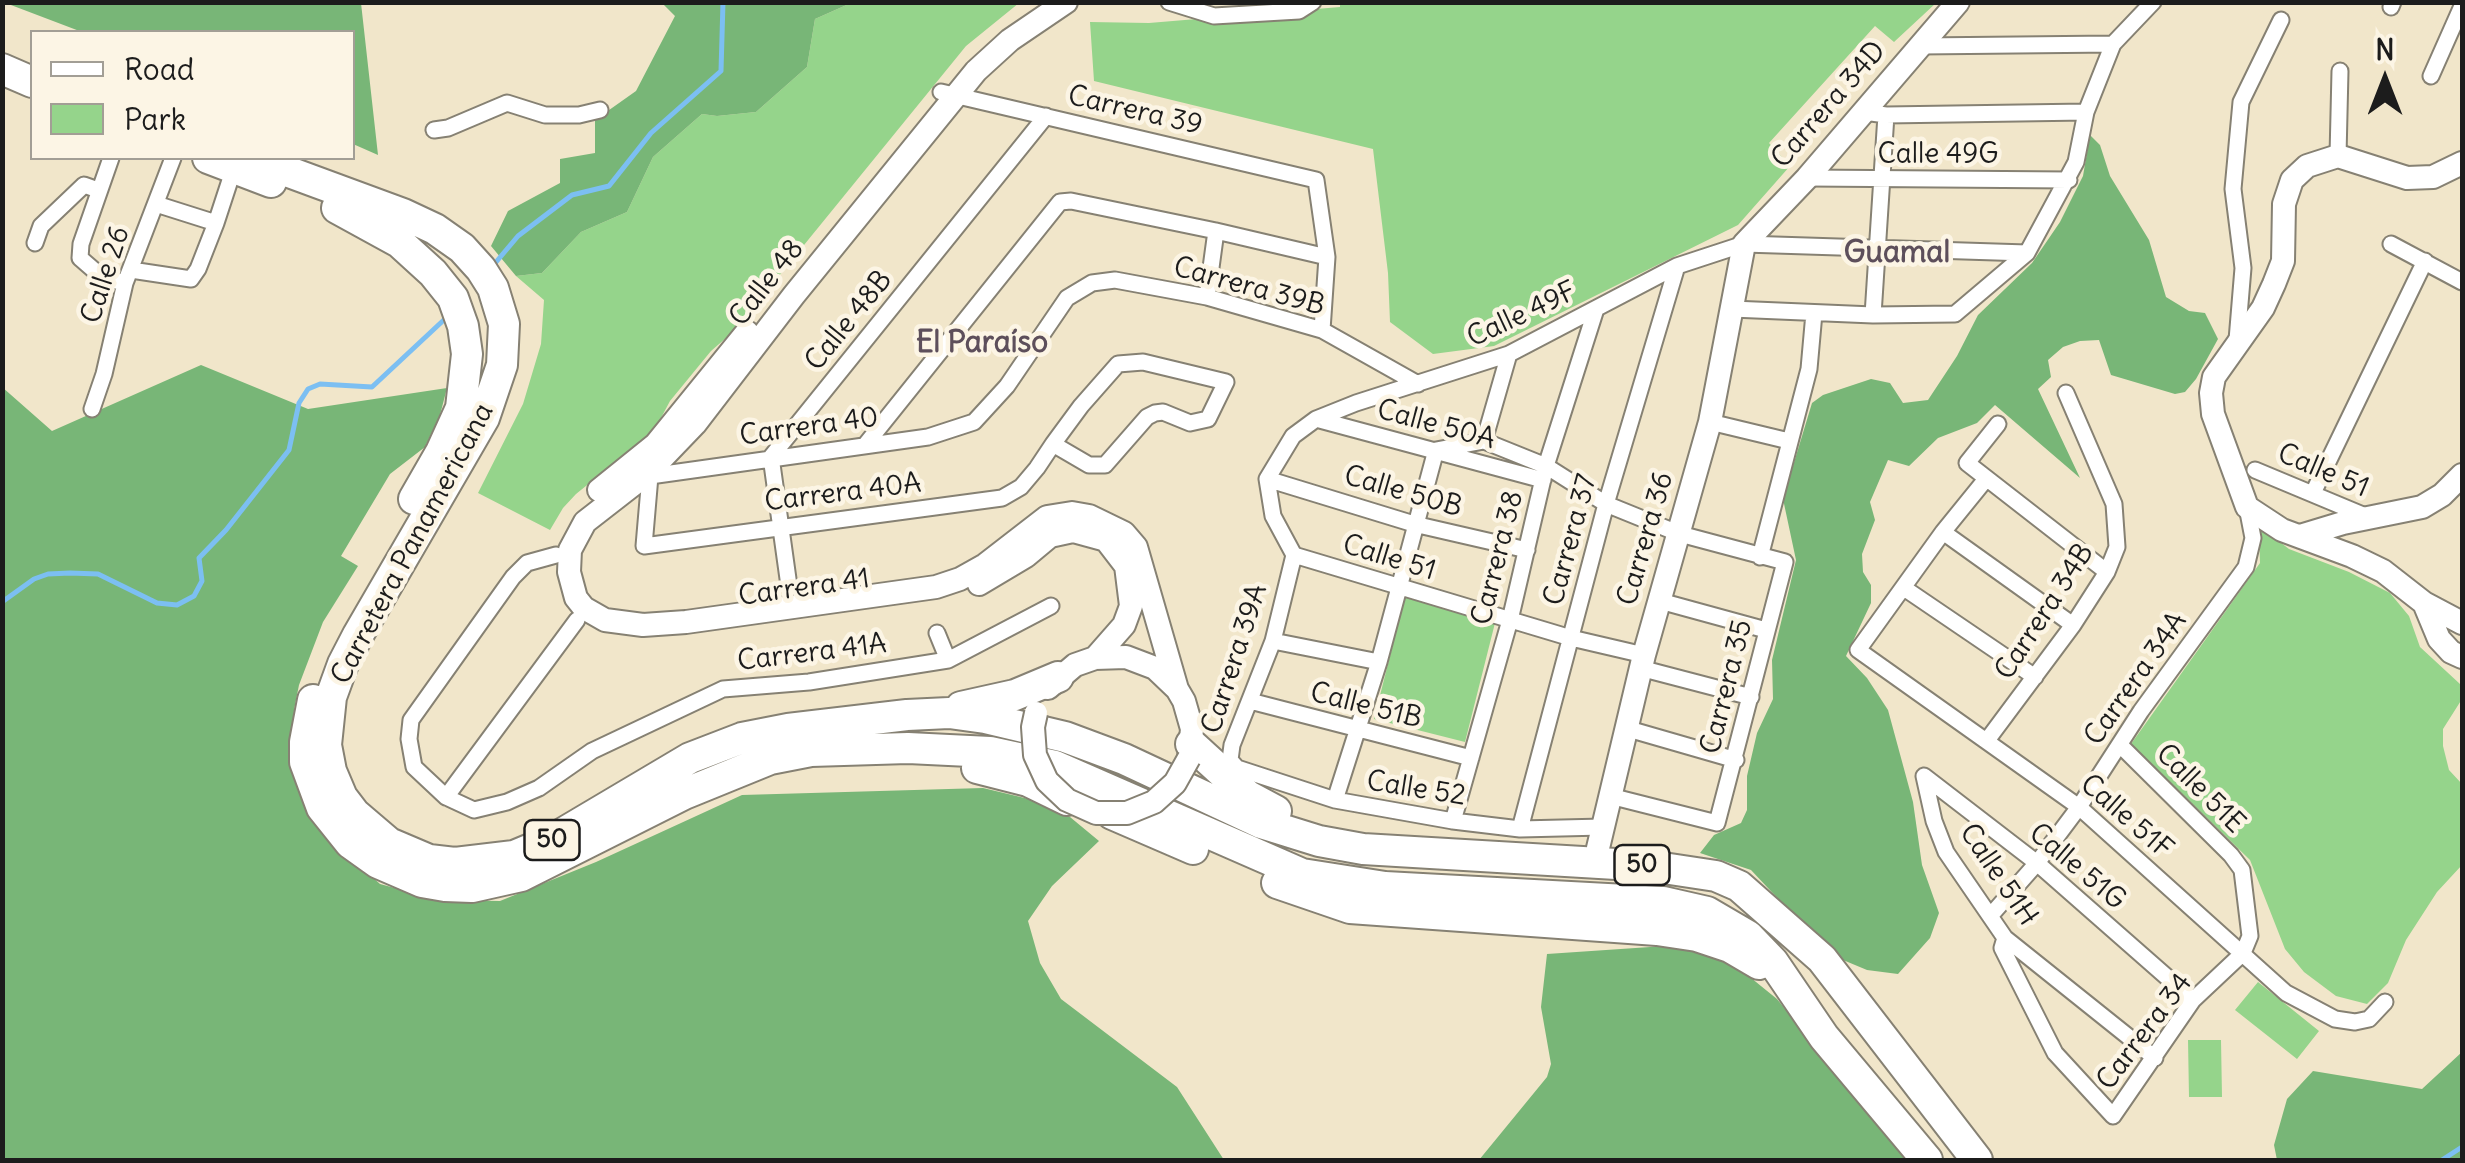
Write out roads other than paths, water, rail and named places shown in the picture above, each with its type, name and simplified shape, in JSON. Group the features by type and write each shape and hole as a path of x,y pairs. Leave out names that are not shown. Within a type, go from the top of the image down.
{"highway":[{"name":"Carretera Panamericana","path":"231,165 403,214 435,229 471,258 493,288 504,324 496,390 462,460 350,649 331,696 326,734 331,771 342,797 355,814 389,843 429,860 486,862 514,856 550,841 690,758 742,738 907,715 950,713 985,718 1065,738 1174,781 1261,823 1319,841 1363,850 1608,862 1716,876 1739,886 1822,958 1977,1160"},
{"name":"Carretera Panamericana","path":"231,165 356,215 400,242 433,273 452,298 463,326 467,354 461,408 441,452 351,613 318,684 307,725 305,762 322,808 362,853 399,873 445,886 472,887 522,876 711,782 770,759 810,751 921,748 1021,756 1056,766 1115,803 1198,830 1302,874 1343,882 1610,897 1663,902 1707,912 1748,936 1773,962 1824,1037 1927,1160"},
{"path":"907,715 973,705 1016,694 1058,677"},
{"path":"1190,751 1248,796 1306,822 1391,835 1600,838 1672,856 1716,876"},
{"path":"711,782 843,768 964,767 992,770 1028,781 1067,800"},
{"path":"1115,803 1249,872 1350,908 1697,936 1730,947 1759,964 1824,1037"}],"main road":[{"name":"Calle 48","path":"586,617 571,583 568,560 574,539 598,508 645,470 682,414 949,93 988,38 1038,2"},
{"name":"Calle 48","path":"949,93 1001,46 1066,2"},
{"name":"Carrera 34D","path":"1744,244 1875,114 1920,46 1958,2"},
{"path":"2462,163 2433,177 2407,178 2338,156 2307,166 2292,180 2283,218 2283,261 2263,308 2214,377 2211,393 2214,414 2247,507 2282,530 2383,570 2424,603 2462,624"},
{"name":"Carrera 36","path":"1600,838 1642,662 1710,422 1744,244"},
{"name":"Calle 48","path":"556,555 561,534 574,512 645,470"},
{"path":"2300,536 2422,508 2462,476"},
{"name":"Carrera 41","path":"586,617 630,624 672,623 936,587 985,565 1048,518 1072,513 1106,522 1124,533 1136,547 1177,689 1189,715 1190,751"},
{"name":"Carrera 41","path":"586,617 619,636 668,636 932,601 975,586 1026,556 1050,536 1072,531 1106,540 1126,566 1131,588 1131,606 1124,625 1096,658"},
{"path":"556,555 558,592 586,617"},
{"path":"2424,603 2439,638 2451,652 2462,657"},
{"path":"1177,689 1141,661 1126,657 1096,658 1075,665 1058,677 1041,700 1033,727 1035,755 1047,781 1067,800 1096,813 1115,803 1141,809 1166,794 1190,751"}],"street":[{"path":"1169,2 1214,16 1299,11 1313,2"},
{"path":"1732,309 1955,314 2027,254 2069,180 2086,112 2113,44 2153,2"},
{"path":"2431,76 2462,6"},
{"path":"2237,342 2243,268 2233,189 2240,102 2281,20"},
{"path":"1920,46 2113,44"},
{"path":"2338,156 2340,70"},
{"name":"Carrera 39","path":"949,93 1316,180 1327,257"},
{"path":"434,130 448,128 507,102 545,116 600,110"},
{"path":"1875,114 2086,112"},
{"name":"Carrera 34D","path":"1873,315 1882,180 1875,114"},
{"name":"Calle 48B","path":"771,458 1046,116"},
{"path":"109,160 80,244 80,258 103,278 190,279 216,223 231,165 201,160"},
{"name":"Calle 26","path":"92,409 128,277 173,160"},
{"name":"Calle 49G","path":"1807,178 2069,180"},
{"path":"35,243 41,226 84,185 98,190"},
{"path":"866,444 1060,202 1216,230 1327,257 1322,330"},
{"path":"156,204 216,223"},
{"path":"1207,296 1216,230"},
{"path":"1744,244 2027,254"},
{"name":"Calle 49F","path":"1316,419 1509,354 1678,266 1744,244"},
{"path":"2390,244 2462,282"},
{"path":"2313,493 2425,261"},
{"name":"Carrera 37","path":"1520,828 1606,504 1678,266"},
{"name":"Carrera 39B","path":"974,422 1007,386 1067,298 1092,283 1115,280 1207,296 1322,330 1418,384"},
{"name":"Carrera 38","path":"1453,821 1510,620 1544,473 1596,309"},
{"path":"1760,556 1809,369 1814,313"},
{"path":"1484,441 1509,354"},
{"name":"Carrera 40A","path":"645,470 644,546 1002,498 1021,486 1037,468 1053,444 1118,364 1143,362 1224,389 1208,419 1190,422 1163,412 1147,417 1105,466 1074,458 1053,444"},
{"name":"Carrera 34B","path":"1988,740 2107,572 2116,546 2114,504 2066,394"},
{"path":"1267,479 1293,436 1316,419"},
{"name":"Calle 50A","path":"1316,419 1544,473 1680,534 1785,562"},
{"name":"Carrera 40","path":"645,470 771,458 928,436 974,422"},
{"path":"1710,422 1790,441"},
{"path":"1998,424 1967,463 2107,572"},
{"path":"1335,800 1379,662 1436,450 1484,441 1544,473"},
{"path":"771,458 789,586"},
{"name":"Calle 51","path":"2256,470 2370,518"},
{"name":"Calle 50B","path":"1267,479 1414,524 1528,550"},
{"name":"Carrera 39A","path":"1230,760 1232,745 1272,642 1294,554 1273,516 1267,479"},
{"path":"1986,479 1904,588 2035,676"},
{"name":"Carrera 34A","path":"1991,915 2078,807 2246,566 2253,538 2247,507"},
{"path":"1943,532 2072,625"},
{"name":"Calle 51","path":"1294,554 1751,697"},
{"path":"556,555 527,563 513,577 411,720 409,740 414,767 446,797 586,617"},
{"name":"Carrera 35","path":"1610,796 1717,823 1785,562"},
{"name":"Calle 51F","path":"1904,588 1858,650 2078,807 2244,952 2286,994 2335,1019 2354,1022 2369,1019 2384,1002"},
{"path":"1660,601 1766,630"},
{"name":"Carrera 41A","path":"446,797 474,810 507,802 538,788 592,751 722,688 809,682 948,660 1052,606"},
{"path":"937,633 948,660"},
{"path":"1272,642 1379,662"},
{"name":"Calle 51B","path":"1250,701 1470,758"},
{"path":"1625,728 1736,760"},
{"name":"Calle 51E","path":"2120,745 2242,870 2250,936 2244,952"},
{"name":"Calle 52","path":"1230,760 1237,768 1335,800 1453,821 1600,838"},
{"name":"Calle 51G","path":"1924,776 2036,863 2193,1000"},
{"name":"Calle 51H","path":"1924,776 1946,852 2004,938 2155,1058"},
{"name":"Carrera 34","path":"2004,938 2002,948 2055,1054 2113,1116 2193,1000 2244,952"}],"waterway":[{"path":"491,268 518,236 572,195 609,186 651,133 721,71 723,2"},
{"path":"2,602 34,579 70,573 98,574 157,603 177,605 194,596 202,581 199,558 289,450 299,403 308,389 320,384 372,387 447,317"},
{"path":"2442,1160 2462,1147"}],"district":[{"name":"Guamal","path":"1897,253"},
{"name":"El Paraíso","path":"982,343"}]}
